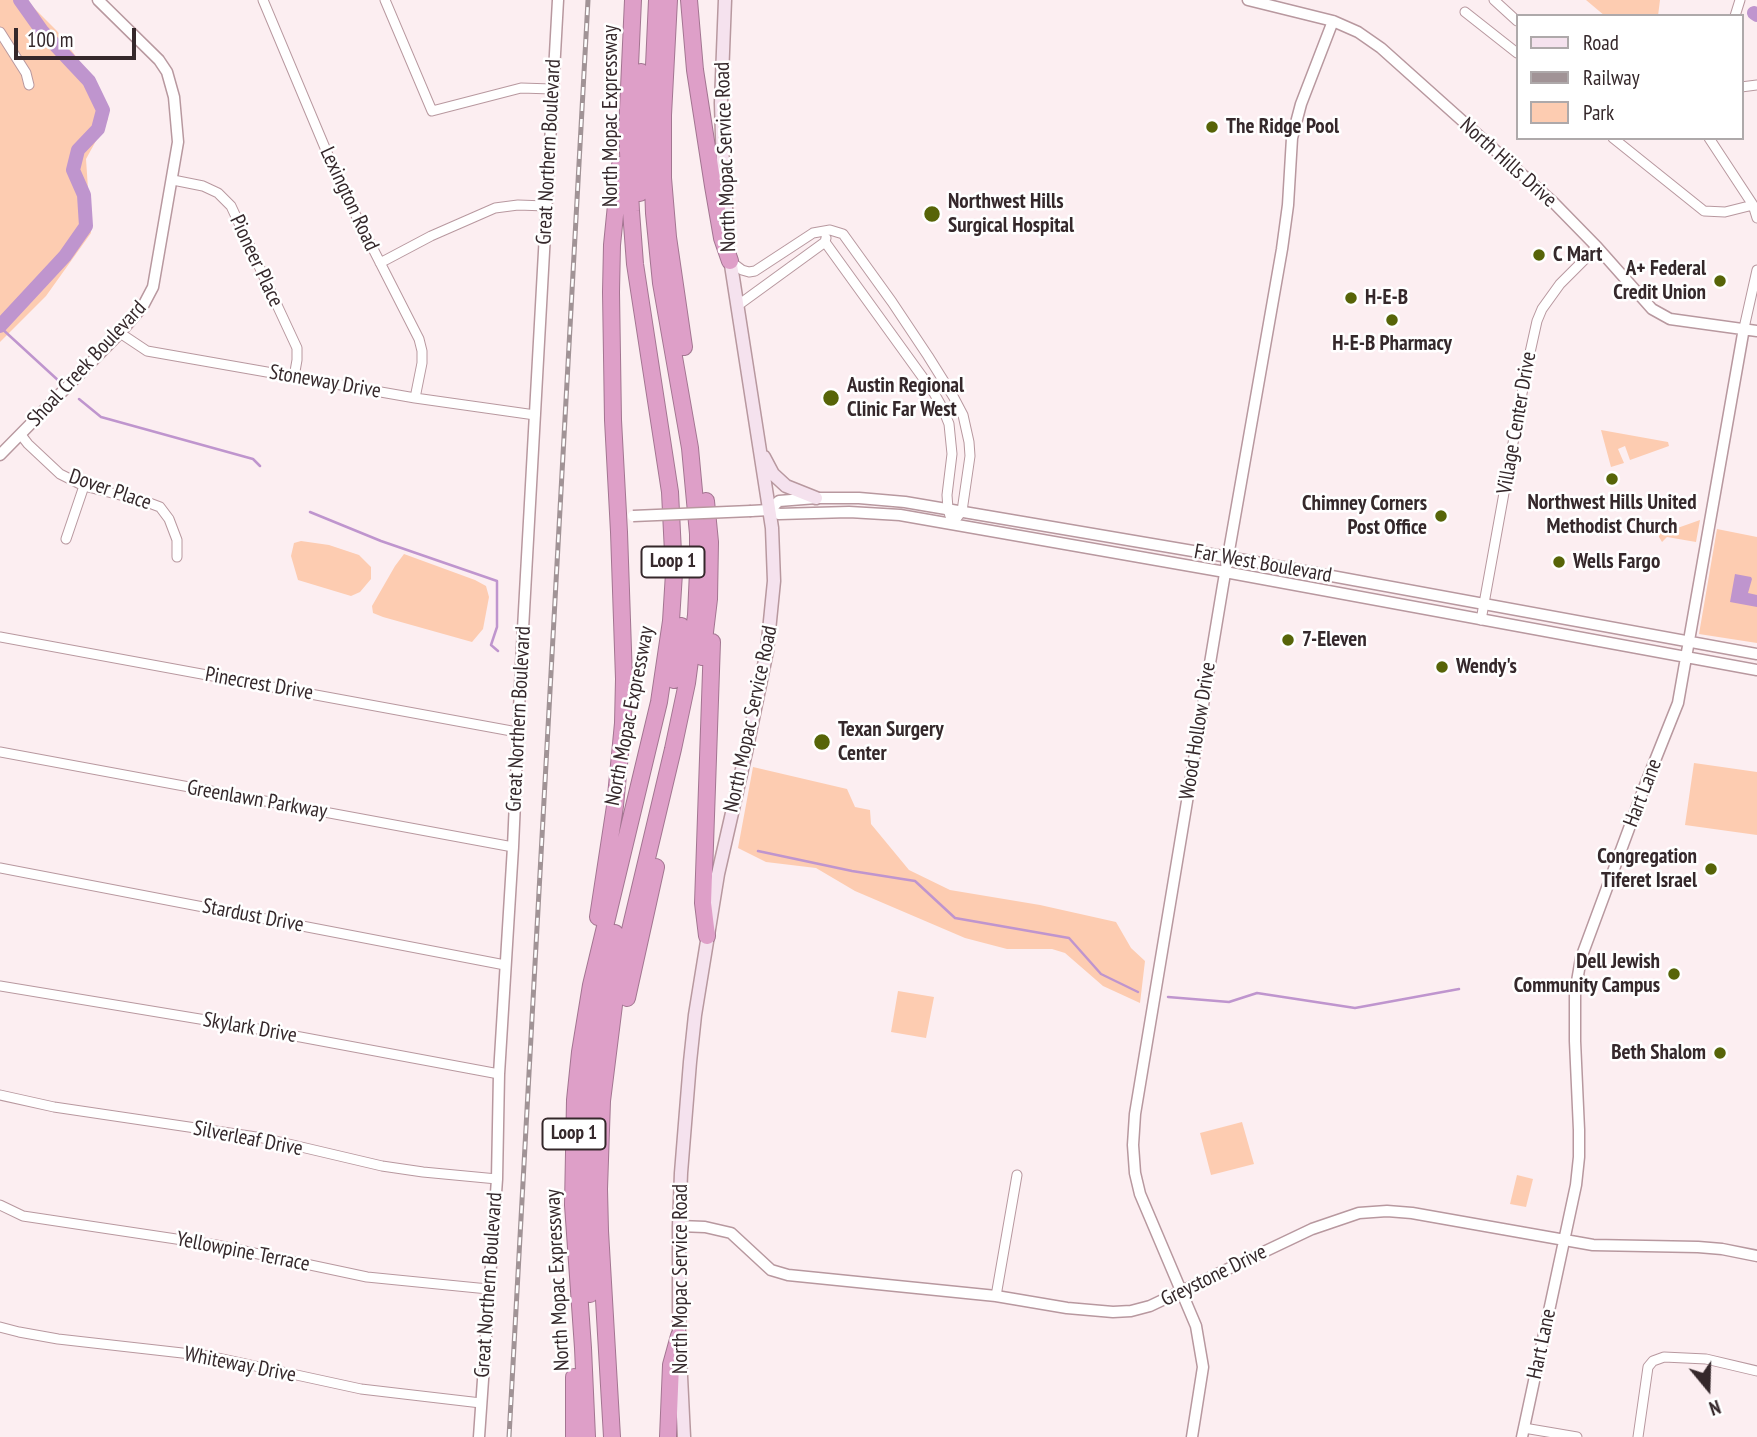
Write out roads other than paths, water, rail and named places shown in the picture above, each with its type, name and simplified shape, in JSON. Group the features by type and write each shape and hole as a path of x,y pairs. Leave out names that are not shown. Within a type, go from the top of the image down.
{"highway":[{"name":"North Mopac Expressway","path":"587,1437 573,1205 575,1100 590,985 659,702 671,621 674,573 668,479 635,264 628,177 627,132 633,0"},
{"path":"598,1437 586,1204 589,1088 611,948 674,682 684,572 680,486 641,214 639,118 643,0"},
{"path":"612,1437 599,1189 603,1090 614,1005 682,709 696,615 698,534 694,479 686,416 660,283 652,173 652,98 657,0"},
{"name":"Loop 1","path":"622,1437 610,1187 614,1091 624,1010 695,700 709,599 710,542 704,487 667,237 663,178 669,0"},
{"path":"689,0 695,70 713,186 722,238 730,261"},
{"path":"590,985 593,944 615,806 623,723 626,517 613,420 611,281 620,158 627,132"},
{"path":"667,237 664,263 667,315"},
{"path":"707,936 703,903 712,648 709,599"},
{"path":"668,1437 671,1365 679,1336"},
{"path":"574,1437 574,1374 583,1348"}],"main road":[{"name":"North Mopac Service Road","path":"684,1437 679,1336 679,1226 690,1062 720,862 768,650 774,581 772,528 730,261 721,103 724,0"},
{"path":"758,443 768,466 779,480 793,490 816,498"}],"street":[{"name":"Shoal Creek Boulevard","path":"0,455 120,333 143,306 153,287 178,142 174,97 167,72 153,54 98,0"},
{"name":"Lexington Road","path":"263,0 341,186 419,339 422,363 415,398"},
{"path":"384,0 432,111 521,88 552,89"},
{"name":"Great Northern Boulevard","path":"479,1437 497,1179 499,1074 558,0"},
{"name":"North Hills Drive","path":"1248,0 1333,21 1359,32 1381,48 1553,202 1652,309 1670,319 1757,331"},
{"path":"1494,0 1516,20"},
{"path":"1465,12 1516,52"},
{"name":"Wood Hollow Drive","path":"1192,1437 1203,1367 1196,1326 1140,1194 1133,1145 1135,1114 1282,249 1293,138 1301,104 1333,21"},
{"path":"0,32 26,73 29,85"},
{"path":"1743,86 1757,85"},
{"path":"1615,140 1704,211 1725,212 1753,205"},
{"path":"1710,140 1753,205 1757,218"},
{"name":"Pioneer Place","path":"173,180 203,186 218,193 231,206 297,348 294,377"},
{"path":"380,263 430,236 495,208 546,206"},
{"path":"737,306 825,242 830,230"},
{"path":"730,261 742,270 755,271 813,233 830,230 843,234 928,356 962,415 969,442 969,466 962,511 953,524"},
{"path":"825,242 934,393 949,424 952,454 947,495 953,524"},
{"name":"Village Center Drive","path":"1481,620 1537,321 1559,284 1597,247"},
{"name":"Hart Lane","path":"1523,1433 1576,1185 1579,1157 1575,993 1581,958 1678,704 1744,328 1757,270"},
{"name":"Stoneway Drive","path":"120,333 147,351 415,398 535,415"},
{"path":"917,369 928,356"},
{"name":"Dover Place","path":"21,435 60,474 84,485 160,507 169,519 177,540 177,556"},
{"path":"66,539 84,485"},
{"name":"Far West Boulevard","path":"769,510 779,501 816,498 905,502 1228,557 1757,654"},
{"name":"Far West Boulevard","path":"626,517 769,510 779,514 849,512 900,515 1757,670"},
{"name":"Pinecrest Drive","path":"0,637 517,732"},
{"name":"Greenlawn Parkway","path":"0,752 513,847"},
{"name":"Stardust Drive","path":"0,868 505,965"},
{"name":"Skylark Drive","path":"0,986 236,1025 499,1074"},
{"name":"Silverleaf Drive","path":"0,1095 54,1107 262,1138 382,1166 497,1179"},
{"path":"996,1296 1017,1175"},
{"name":"Yellowpine Terrace","path":"0,1205 23,1216 216,1245 368,1277 488,1289"},
{"name":"Greystone Drive","path":"679,1226 705,1227 730,1233 771,1270 788,1275 996,1296 1067,1308 1113,1312 1150,1306 1312,1229 1359,1213 1412,1213 1593,1245 1710,1248 1757,1256"},
{"name":"Whiteway Drive","path":"0,1327 58,1339 209,1356 361,1390 481,1403"},
{"path":"1637,1437 1648,1367 1653,1361 1664,1357 1706,1359 1757,1371"},
{"path":"1523,1433 1577,1437"}],"waterway":[{"path":"0,326 65,256 86,226 84,195 73,170 78,150 98,129 103,110 89,81 42,31 20,0"},
{"path":"0,327 60,382"},
{"path":"79,399 101,417 253,459 260,466"},
{"path":"310,512 381,541 497,581 497,627 491,645 498,651"},
{"path":"758,851 915,881 955,918 1069,938 1101,974 1138,992"},
{"path":"1168,997 1229,1002 1257,993 1355,1008 1459,989"}],"railway":[{"path":"509,1437 588,0"}],"place":[{"name":"The Ridge Pool","path":"1212,127"},
{"name":"Northwest Hills Surgical Hospital","path":"932,214"},
{"name":"C Mart","path":"1539,255"},
{"name":"A+ Federal Credit Union","path":"1720,281"},
{"name":"H-E-B","path":"1351,298"},
{"name":"H-E-B Pharmacy","path":"1392,320"},
{"name":"Austin Regional Clinic Far West","path":"831,398"},
{"name":"Northwest Hills United Methodist Church","path":"1612,479"},
{"name":"Chimney Corners Post Office","path":"1441,516"},
{"name":"Wells Fargo","path":"1559,562"},
{"name":"7-Eleven","path":"1288,640"},
{"name":"Wendy's","path":"1442,667"},
{"name":"Texan Surgery Center","path":"822,742"},
{"name":"Congregation Tiferet Israel","path":"1711,869"},
{"name":"Dell Jewish Community Campus","path":"1674,974"},
{"name":"Beth Shalom","path":"1720,1053"}]}
